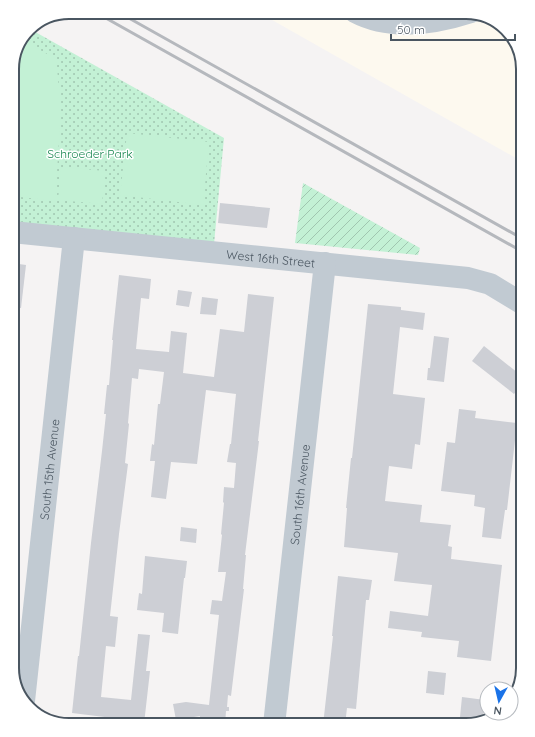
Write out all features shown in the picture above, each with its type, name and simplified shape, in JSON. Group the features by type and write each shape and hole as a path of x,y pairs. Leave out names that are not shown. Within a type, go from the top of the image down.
{"street":[{"path":"374,19 398,24 445,19"},
{"name":"West 16th Street","path":"19,233 468,278 490,284 516,300"},
{"name":"South 15th Avenue","path":"25,691 74,238"},
{"name":"South 16th Avenue","path":"275,718 325,263"}],"shaded area":[{"path":"270,19 470,19 494,27 506,38 516,62 516,158"}],"green space":[{"name":"Schroeder Park","path":"36,32 224,138 214,244 19,223 19,65 27,41"},
{"path":"26,42 56,59 61,109 55,201 19,197 19,65"},
{"path":"127,133 209,142 203,205 120,195"},
{"path":"61,167 105,171 102,204 58,200"},
{"path":"303,183 420,248 418,255 295,243"}],"building":[{"path":"220,203 270,208 267,228 218,223"},
{"path":"19,264 26,265 21,308 19,308"},
{"path":"119,275 151,279 149,299 141,298 136,349 169,352 171,331 187,333 183,373 214,377 220,329 244,332 248,294 274,297 245,555 244,589 231,696 228,695 227,707 229,707 229,711 226,711 226,718 200,718 200,716 176,718 173,704 186,702 209,705 219,615 210,614 212,600 222,601 226,572 218,572 222,535 224,487 234,488 236,463 227,462 231,444 236,394 206,390 197,464 171,462 166,499 151,497 155,461 150,461 152,444 154,445 158,404 160,404 164,372 139,369 138,379 132,378 125,463 128,464 110,616 118,617 115,647 106,646 101,697 131,700 138,634 150,635 146,671 150,671 145,718 113,718 72,713 106,414 104,414 107,385 109,385"},
{"path":"178,290 192,292 189,307 176,305"},
{"path":"202,297 218,299 216,315 200,314"},
{"path":"368,304 401,307 401,310 425,313 423,330 400,327 393,394 425,398 420,445 415,444 412,469 389,466 385,501 422,505 420,522 451,525 448,546 452,547 451,559 502,565 491,661 457,657 459,641 421,637 422,632 388,628 390,611 428,616 432,585 394,581 398,553 344,547 346,508"},
{"path":"434,336 449,338 444,382 427,380"},
{"path":"484,346 516,371 516,392 514,394 472,361"},
{"path":"459,409 476,411 475,418 516,423 507,510 505,510 501,539 482,537 485,508 474,506 475,495 441,491 447,442 455,443"},
{"path":"181,527 197,529 196,543 180,541"},
{"path":"145,556 187,561 178,634 162,632 164,613 137,610 139,593 142,594"},
{"path":"338,576 372,580 369,600 366,600 356,709 347,708 346,718 324,718"},
{"path":"428,671 446,673 444,695 426,693"},
{"path":"462,697 479,699 479,716 472,718 460,717"}],"railway":[{"path":"107,19 516,248"},
{"path":"130,19 516,235"}]}
